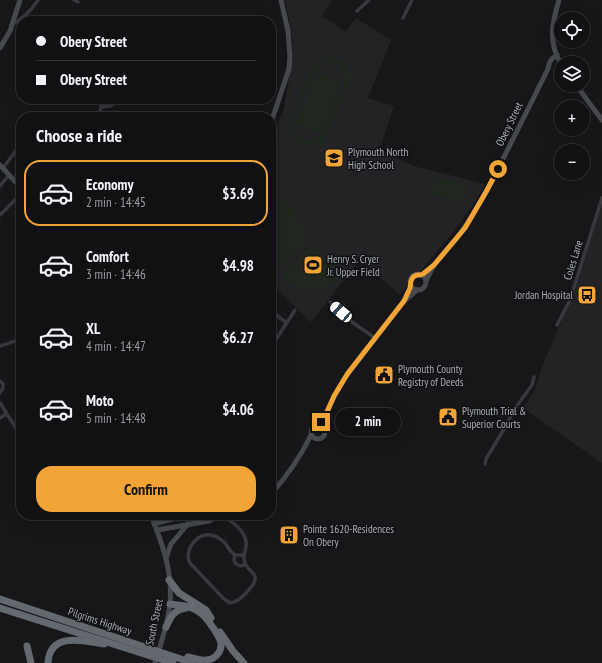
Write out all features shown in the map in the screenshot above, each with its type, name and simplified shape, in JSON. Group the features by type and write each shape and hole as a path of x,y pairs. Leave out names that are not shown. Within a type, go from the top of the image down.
{"highway":[{"path":"170,580 176,590 185,598 206,610 231,649 244,663"},
{"path":"170,604 179,598 185,598"},
{"name":"Pilgrims Highway","path":"0,599 169,660 194,663"},
{"path":"169,660 206,660 214,658 219,654 221,647 221,642 204,615 192,608 170,604"},
{"name":"Pilgrims Highway","path":"0,608 128,648 144,650"},
{"path":"166,627 172,615 177,611 184,608 192,608"},
{"path":"48,663 50,653 54,647 58,643 69,640 80,640 128,648"},
{"path":"27,646 31,663"}],"main road":[{"path":"0,47 10,31 20,0"},
{"path":"275,112 289,69 290,56 288,31 281,0"},
{"path":"557,55 552,35 554,18 559,0"},
{"name":"Obery Street","path":"276,488 304,448 311,435 311,429 321,422 346,376 404,301 416,290 423,288 426,285 426,280 434,265 472,218 548,70 551,59 557,55"},
{"name":"Obery Street","path":"548,70 554,65"},
{"path":"581,92 602,120"},
{"path":"1,167 16,183"},
{"name":"Obery Street","path":"404,301 413,277 420,275 434,265"},
{"path":"420,275 426,280"},
{"path":"411,284 416,290"},
{"name":"Obery Street","path":"304,448 316,439 318,440 324,436 327,412"},
{"path":"316,425 321,425 325,431"},
{"path":"311,435 316,439"},
{"name":"South Street","path":"153,520 166,559 170,580 170,604 166,627 154,663"},
{"path":"154,524 168,520"},
{"path":"157,530 209,520"},
{"path":"166,559 171,544 188,524"}],"street":[{"path":"24,16 38,0"},
{"path":"357,11 369,0"},
{"path":"403,18 412,0"},
{"path":"12,24 16,22"},
{"path":"100,112 102,104"},
{"path":"101,107 110,106 113,104"},
{"path":"1,167 15,152"},
{"path":"0,186 9,175"},
{"name":"Coles Lane","path":"557,325 569,302 602,198"},
{"path":"0,215 16,199"},
{"path":"330,302 352,322 375,338"},
{"path":"276,340 295,310"},
{"path":"276,315 287,323"},
{"path":"0,346 16,341"},
{"path":"485,464 486,459 513,411 532,386 534,377"},
{"path":"0,381 3,388 0,393"},
{"path":"0,403 16,429"},
{"path":"0,418 6,414"},
{"path":"230,520 244,536 246,544 244,555 245,565 255,576 256,580 251,588 240,599 230,603 223,598 190,563 188,556 194,541 200,536 207,534 222,540 232,554 244,555"},
{"path":"235,555 234,560 236,564 240,566 245,565"}],"shaded area":[{"name":"Plymouth North High School","path":"285,0 331,0 332,1 322,16 346,32 356,18 391,40 368,98 394,106 379,151 414,166 485,184 476,200 452,234 400,295 360,260 311,322 276,289 276,128 284,107 292,61 292,37"},
{"path":"329,58 339,60 346,66 349,72 354,73 321,147 317,145 318,143 307,144 297,141 291,133 289,127 289,121 311,68 318,61","holes":["329,62 340,67 344,72 344,84 321,135 311,140 306,140 298,136 295,132 293,121 315,71 321,64"]},
{"path":"319,72 341,82 319,133 296,123"},
{"path":"436,178 467,184 463,201 432,195"},
{"path":"276,194 291,208 308,240 276,271"},
{"path":"602,204 602,463 523,408 536,388 542,366 574,292"},
{"name":"Henry S. Cryer Jr. Upper Field","path":"309,248 314,248 342,273 335,282 324,288 307,289 296,286 282,277"}],"place":[{"name":"Plymouth North High School","path":"334,158"},
{"name":"Henry S. Cryer Jr. Upper Field","path":"313,265"},
{"name":"Jordan Hospital","path":"587,295"},
{"name":"Plymouth County Registry of Deeds","path":"384,375"},
{"name":"Plymouth Trial & Superior Courts","path":"448,417"},
{"name":"Pointe 1620-Residences On Obery","path":"289,535"}],"route":[{"path":"321,422 348,373 404,301 413,277 423,274 434,265 465,228 472,218 477,206 498,169"}]}
